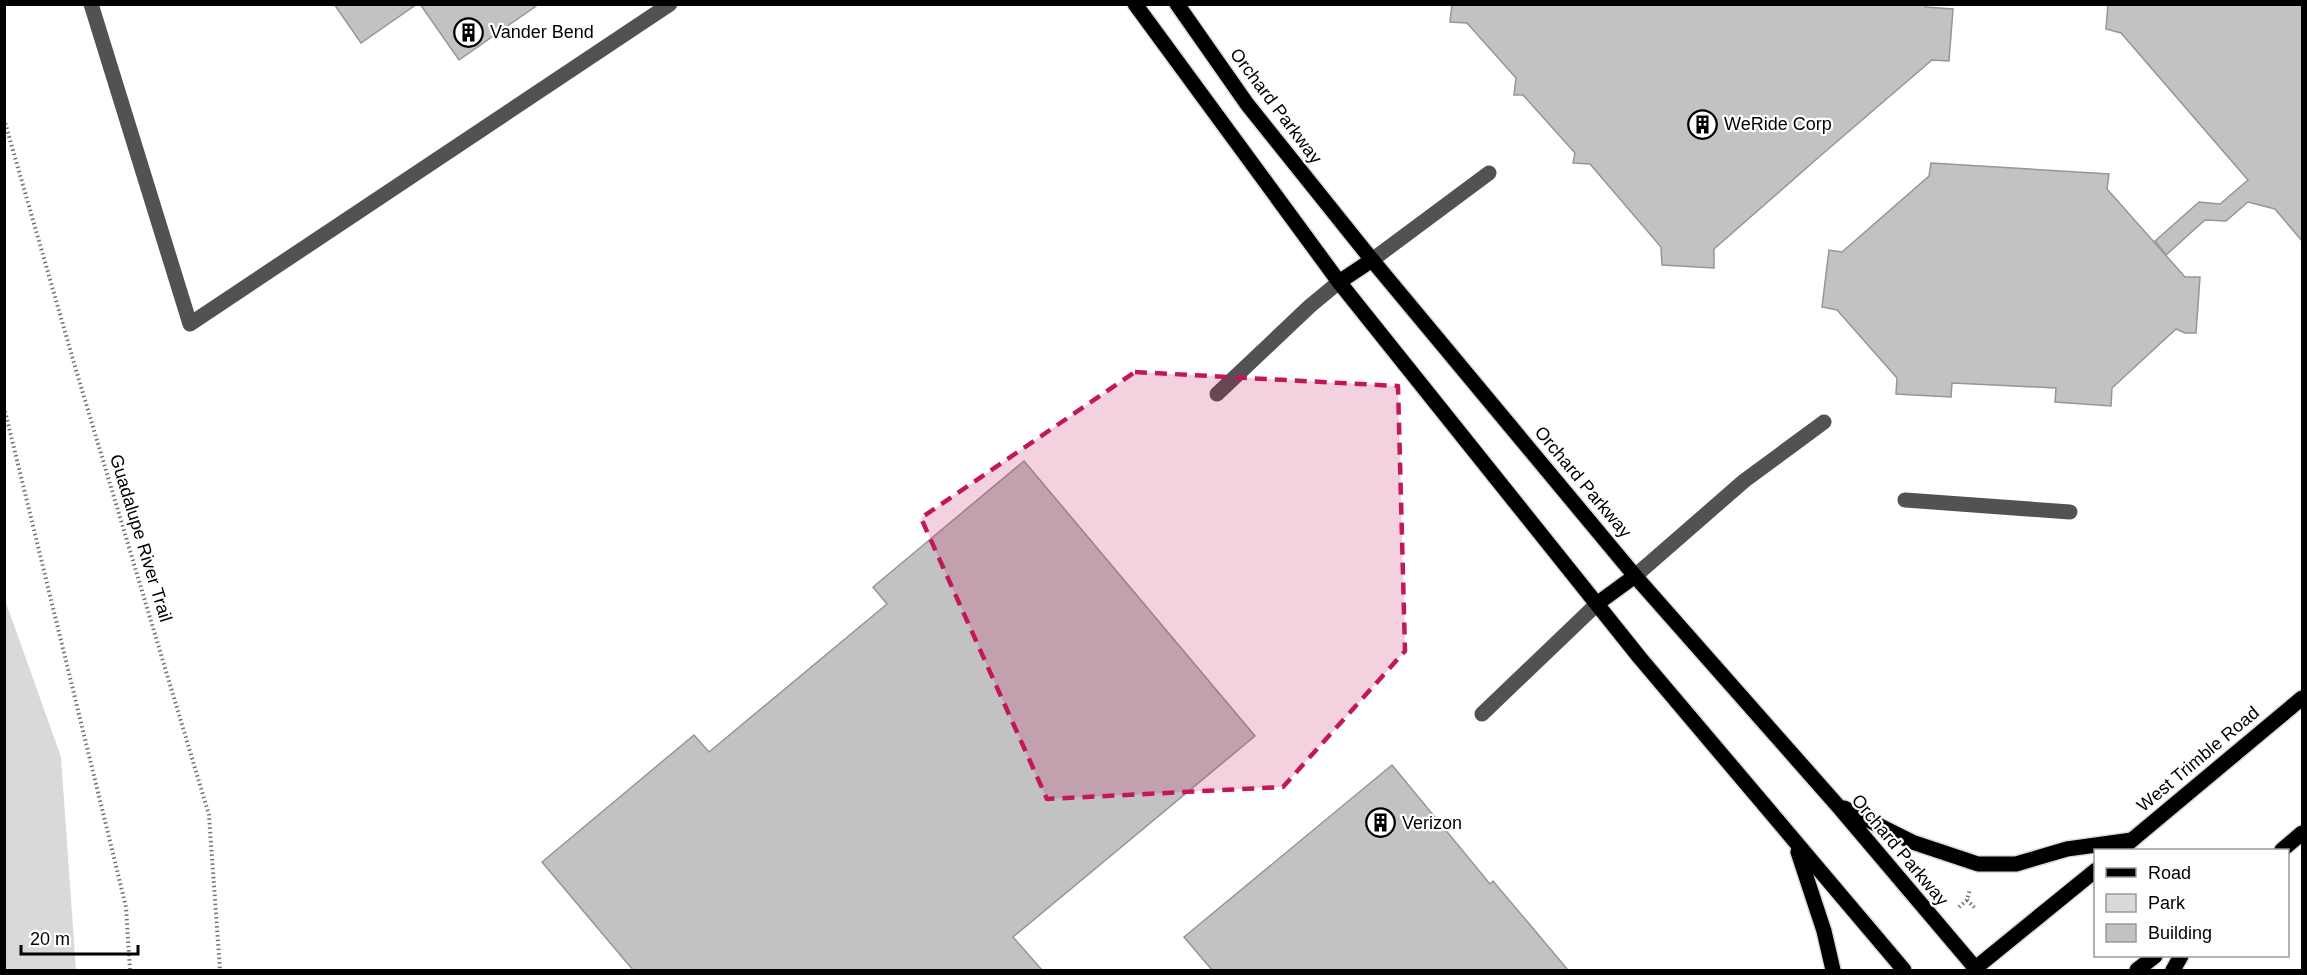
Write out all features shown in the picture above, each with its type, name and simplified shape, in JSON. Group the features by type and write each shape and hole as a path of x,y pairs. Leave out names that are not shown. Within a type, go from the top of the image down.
{"main road":[{"path":"1135,4 1339,282 1640,657 1904,970"},
{"name":"Orchard Parkway","path":"1177,4 1247,104 1372,260 1635,576 1838,806 1975,970"},
{"path":"1339,282 1372,260"},
{"path":"1598,603 1635,576"},
{"name":"West Trimble Road","path":"2120,849 2302,698"},
{"path":"1838,806 1912,842 1978,864 2016,864 2067,849 2132,840"},
{"path":"2283,849 2302,833"},
{"path":"1796,843 1824,931 1833,970"},
{"path":"1975,970 2094,872"},
{"path":"2137,970 2154,957"}],"lane":[{"path":"91,4 190,324 670,4"},
{"path":"1372,260 1489,173"},
{"path":"1217,394 1310,306 1339,282"},
{"path":"1635,576 1744,481 1824,422"},
{"path":"1905,500 2070,512"},
{"path":"1482,714 1598,603"}],"path":[{"name":"Guadalupe River Trail","path":"4,119 209,815 220,970"},
{"path":"4,408 126,907 130,970"},
{"path":"1958,908 1967,900 1971,886"},
{"path":"1967,900 1976,909"}],"highlighted area":[{"path":"1135,372 1398,386 1405,651 1283,787 1047,799 921,518"}],"green space":[{"path":"5,600 61,757 76,970 5,970"}],"building":[{"path":"334,4 417,4 361,43"},
{"name":"Vander Bend","path":"420,4 539,4 459,60"},
{"name":"WeRide Corp","path":"1452,4 1923,4 1926,7 1953,9 1949,61 1932,60 1714,249 1714,268 1662,265 1661,247 1590,164 1573,163 1575,153 1523,95 1514,95 1516,78 1467,23 1450,22"},
{"path":"2108,4 2302,4 2302,241 2275,209 2248,202 2226,221 2205,220 2166,255 2155,241 2199,202 2220,204 2248,180 2121,33 2106,29"},
{"path":"1931,163 2109,174 2107,189 2185,277 2200,277 2196,333 2185,333 2176,329 2112,388 2111,406 2055,402 2056,388 1952,383 1951,397 1896,394 1897,378 1837,310 1822,307 1829,250 1842,252 1929,176"},
{"path":"1024,461 1255,736 1013,937 1042,970 633,970 542,862 694,735 709,752 887,604 873,587"},
{"name":"Verizon","path":"1392,765 1490,884 1493,881 1568,970 1212,970 1184,937"}],"place":[{"name":"Vander Bend","path":"469,32"},
{"name":"WeRide Corp","path":"1703,124"},
{"name":"Verizon","path":"1381,823"}]}
